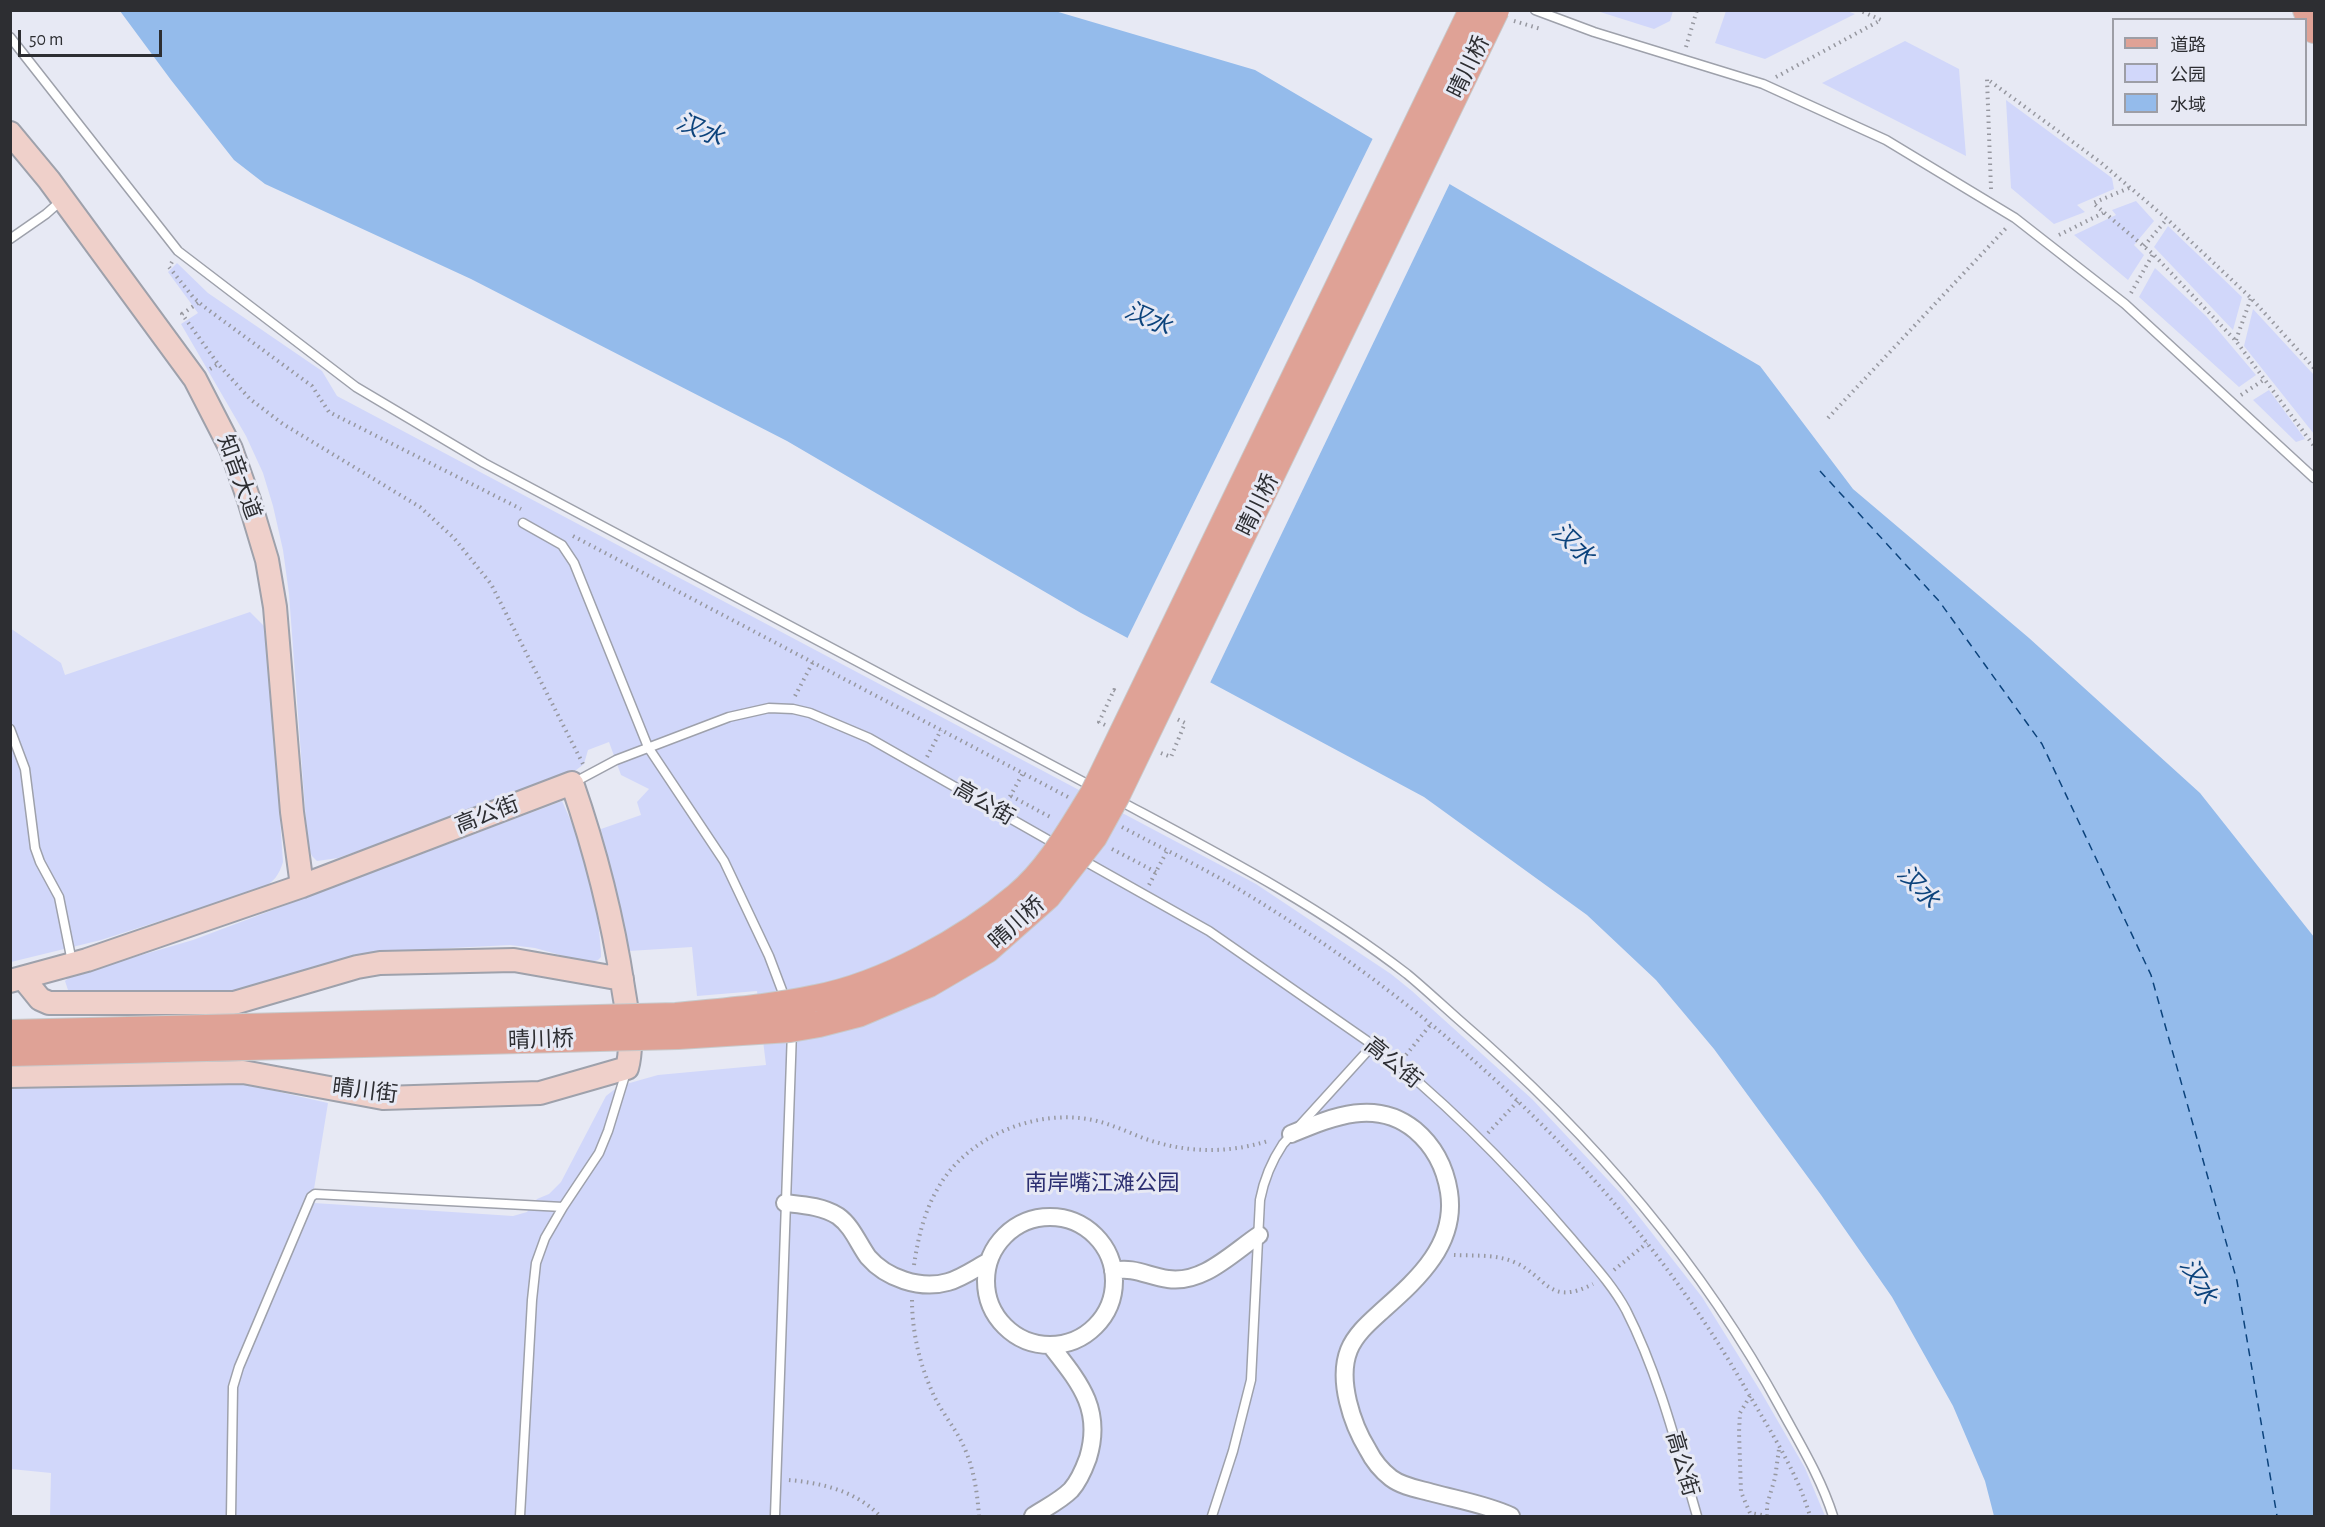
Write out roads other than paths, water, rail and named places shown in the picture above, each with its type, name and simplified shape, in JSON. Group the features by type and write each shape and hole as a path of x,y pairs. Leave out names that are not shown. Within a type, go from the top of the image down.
{"main road":[{"name":"晴川桥","path":"10,1033 676,1016 818,998 861,986 915,961 974,926 1018,895 1039,872 1058,850 1093,794 1472,10"},
{"name":"晴川桥","path":"10,1053 644,1037 790,1029 858,1014 929,984 987,950 1048,896 1094,837 1116,797 1496,10"},
{"path":"2306,10 2314,30"}],"street":[{"name":"知音大道","path":"10,133 63,198 195,379 231,449 267,560 281,657 292,812 302,886"},
{"name":"高公街","path":"17,979 72,964 302,886 580,779"},
{"path":"580,779 604,883 622,979 630,1043 627,1068"},
{"path":"17,979 40,999 49,1003 234,1003 357,967 380,963 514,960 622,979"},
{"name":"晴川街","path":"10,1076 243,1072 383,1098 540,1093 627,1068"},
{"path":"1292,1134 1330,1119 1365,1111 1386,1114 1401,1120 1424,1138 1435,1153 1450,1199 1449,1219 1444,1237 1435,1255 1415,1281 1365,1326 1355,1340 1349,1351 1346,1384 1350,1406 1368,1450 1390,1477 1481,1511 1511,1516"},
{"path":"785,1203 824,1209 838,1216 851,1230 874,1263 895,1277 912,1282 934,1284 948,1282 989,1261"},
{"path":"1041,1217 1055,1217 1082,1225 1093,1234 1106,1251 1113,1271 1114,1283 1109,1307 1095,1327 1075,1341 1051,1346 1033,1343 1016,1336 998,1319 988,1297 986,1285 989,1261 994,1248 1014,1227 1041,1217"},
{"path":"1113,1271 1135,1270 1169,1279 1196,1277 1259,1235"},
{"path":"1033,1516 1072,1489 1085,1466 1092,1440 1092,1418 1086,1397 1077,1380 1051,1346"}],"lane":[{"path":"1535,10 1683,60 1763,84 1886,140 2015,218 2125,304 2314,478"},
{"path":"10,37 178,251 356,387 484,464 1101,791"},
{"path":"10,239 46,214 63,198"},
{"path":"523,523 562,545 574,563 648,747 724,861 770,956 790,1014"},
{"name":"高公街","path":"580,779 648,747 729,717 769,708 793,709 869,738 1209,932 1373,1045 1398,1065 1482,1140 1543,1205 1604,1278 1625,1308 1652,1370 1697,1516"},
{"path":"10,729 25,769 35,848 59,897 72,964"},
{"path":"1112,797 1237,863 1334,922 1407,975 1538,1092 1629,1191 1706,1288 1770,1388 1811,1465 1833,1516"},
{"path":"776,1516 785,1203 793,1036 791,1024"},
{"path":"1212,1516 1233,1451 1251,1380 1263,1184 1271,1161 1292,1134 1373,1045"},
{"path":"520,1516 536,1263 545,1238 598,1153 608,1131 627,1068"},
{"path":"231,1516 233,1387 239,1366 311,1197 315,1194 563,1207"}],"water":[{"name":"汉水","path":"120,11 1055,11 1255,70 1760,366 1853,489 2029,638 2200,793 2314,937 2314,1516 1994,1516 1985,1481 1953,1406 1892,1297 1714,1049 1656,980 1587,915 1424,797 1081,613 787,441 471,279 265,184 234,160"}],"park label":[{"name":"南岸嘴江滩公园","path":"1102,1183"}]}
